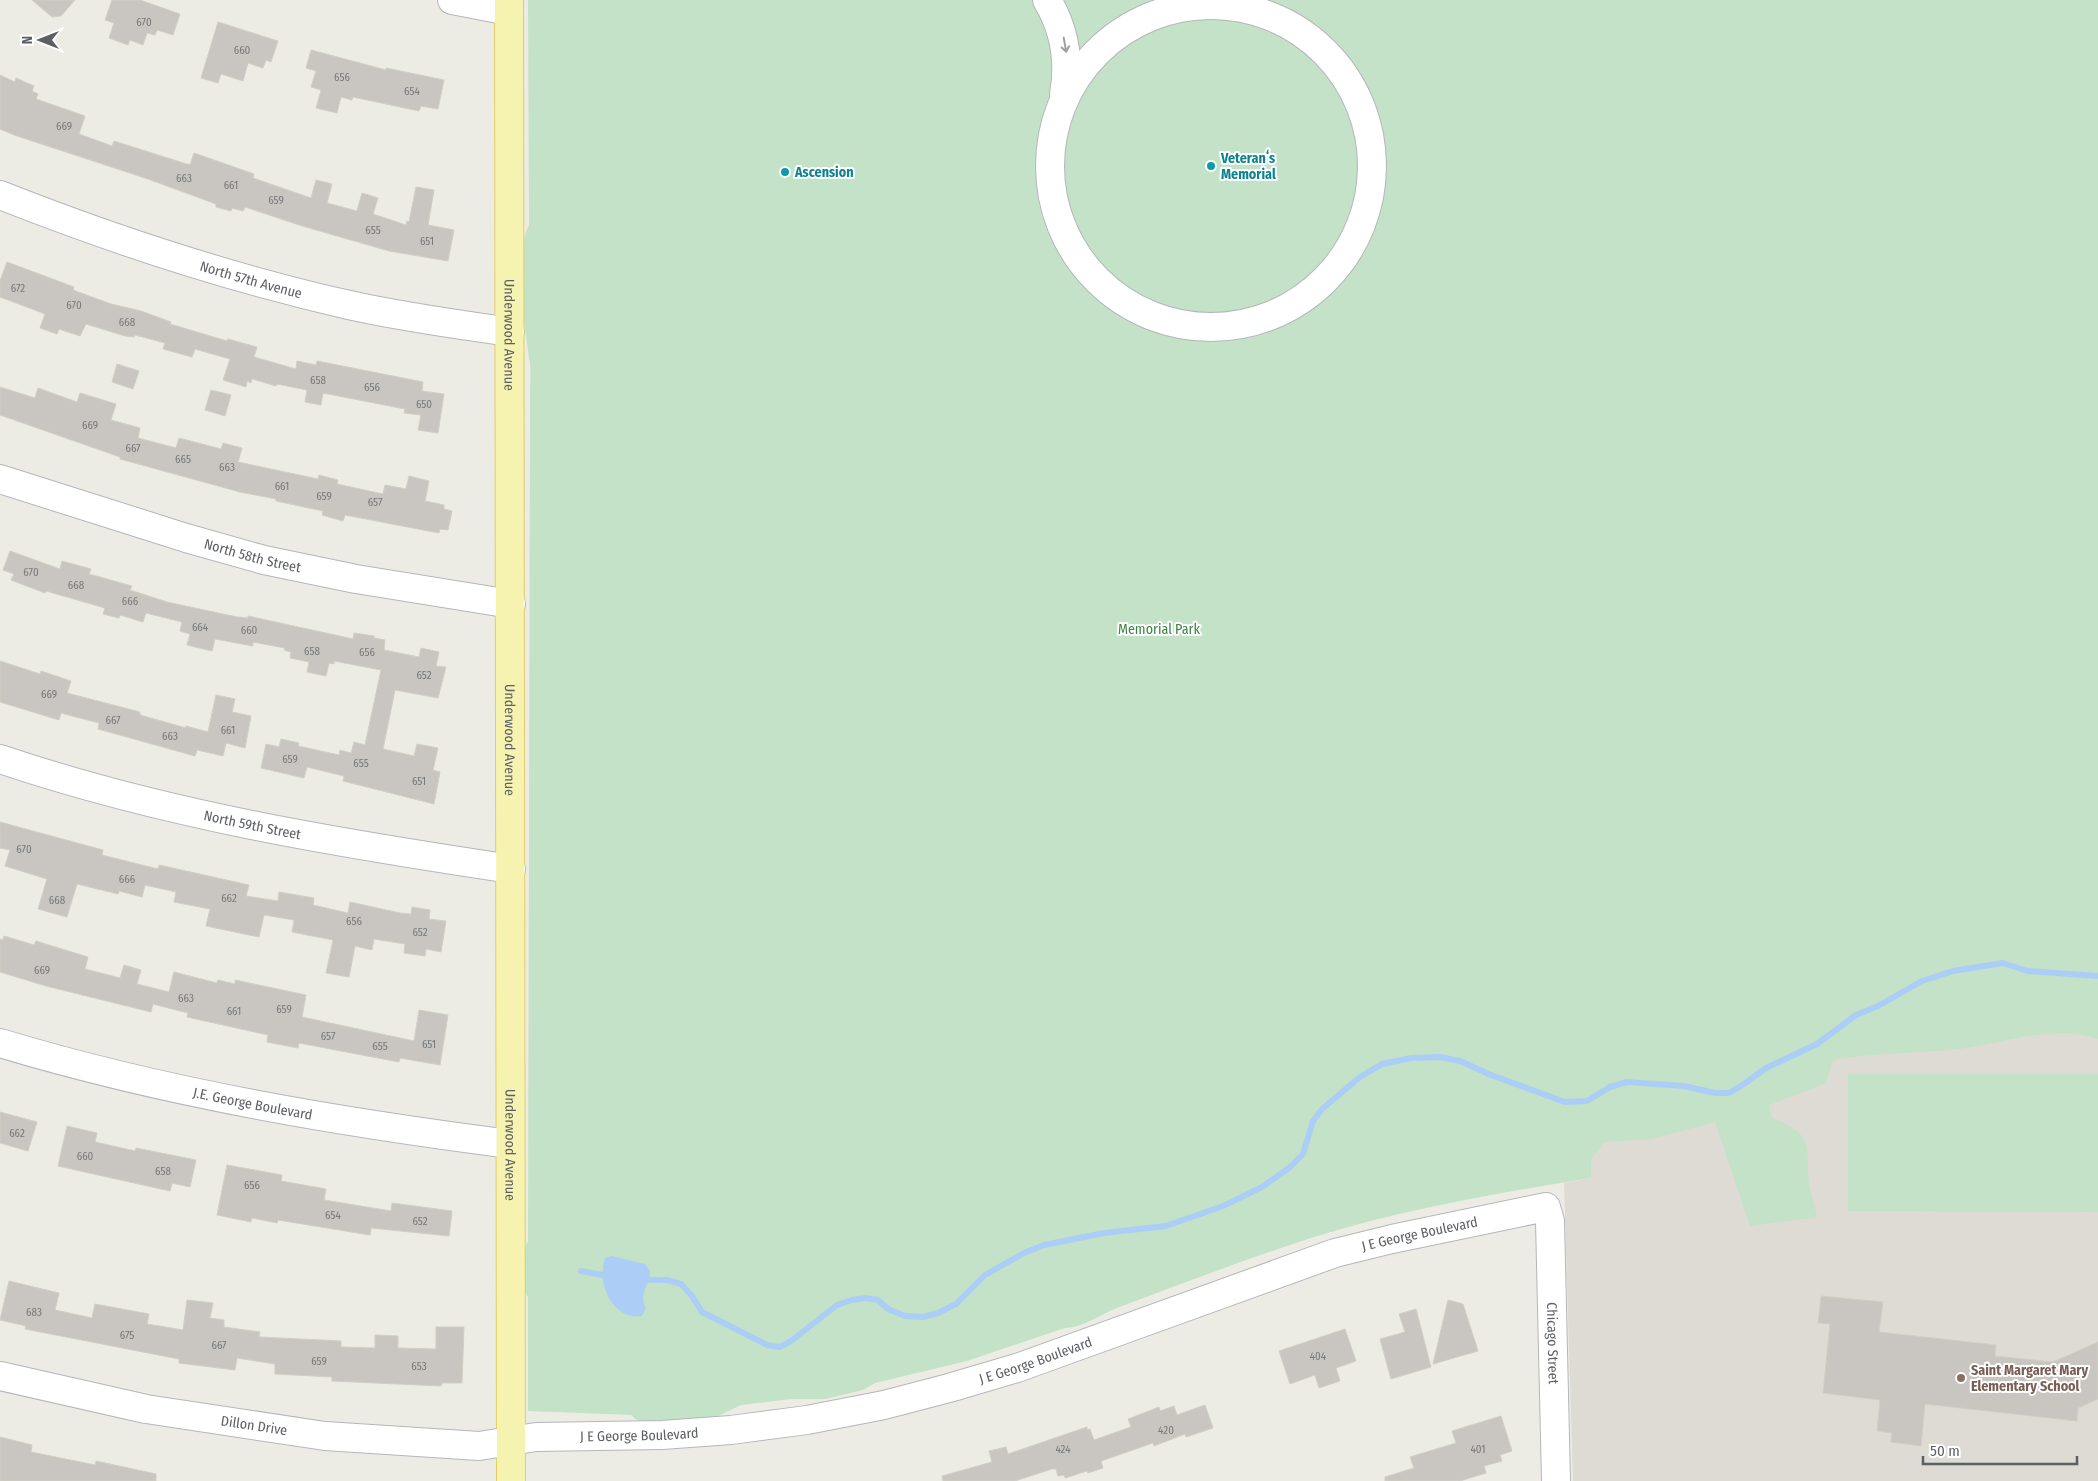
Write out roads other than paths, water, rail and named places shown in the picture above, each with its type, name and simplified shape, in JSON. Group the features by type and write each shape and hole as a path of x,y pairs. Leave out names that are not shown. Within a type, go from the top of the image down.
{"main road":[{"name":"Underwood Avenue","path":"509,5 511,1481"}],"street":[{"path":"452,0 509,5"},
{"path":"1047,0 1063,33 1067,55 1067,78 1051,149 1050,174 1054,202 1074,252 1090,272 1111,292 1142,312 1169,322 1210,328 1236,326 1261,320 1285,310 1310,293 1330,275 1352,244 1367,207 1372,179 1372,153 1367,128 1358,101 1346,79 1329,56 1308,38 1287,24 1261,13 1238,7 1192,6 1166,0"},
{"path":"1063,102 1084,67 1110,40 1131,26 1160,13 1192,6"},
{"name":"North 57th Avenue","path":"0,195 97,233 198,265 297,293 422,319 510,332"},
{"name":"North 58th Street","path":"0,479 177,536 264,560 356,579 511,604"},
{"name":"North 59th Street","path":"0,759 173,810 352,845 510,869"},
{"name":"J.E. George Boulevard","path":"0,1043 161,1085 251,1104 366,1125 510,1144"},
{"name":"J E George Boulevard","path":"510,1441 536,1436 662,1435 731,1430 807,1420 884,1405 1016,1368 1335,1253 1392,1239 1546,1207"},
{"name":"Chicago Street","path":"1546,1207 1550,1222 1556,1481"},
{"name":"Dillon Drive","path":"0,1376 146,1409 325,1436 479,1446 510,1441"}],"water":[{"path":"612,1256 645,1264 650,1271 650,1277 643,1298 646,1308 642,1316 632,1316 623,1312 609,1298 603,1279 603,1268 605,1258"}],"waterway":[{"path":"650,1280 667,1280 681,1284 692,1296 702,1312 767,1345 780,1347 791,1341 837,1305 852,1300 866,1298 878,1300 888,1309 905,1316 923,1317 938,1313 956,1304 985,1275 1024,1253 1044,1245 1104,1233 1166,1226 1223,1206 1262,1187 1289,1168 1303,1154 1313,1121 1322,1109 1360,1077 1382,1064 1411,1058 1440,1057 1460,1061 1491,1075 1565,1102 1587,1101 1610,1087 1627,1082 1684,1086 1715,1093 1729,1093 1766,1068 1817,1044 1856,1015 1878,1006 1922,981 1953,971 2003,963 2027,971 2098,976"},
{"path":"581,1271 603,1275"}],"place":[{"name":"Veteranʻs Memorial","path":"1211,166"},
{"name":"Ascension","path":"785,172"},
{"name":"Saint Margaret Mary Elementary School","path":"1961,1378"}],"park label":[{"name":"Memorial Park","path":"1159,629"}]}
